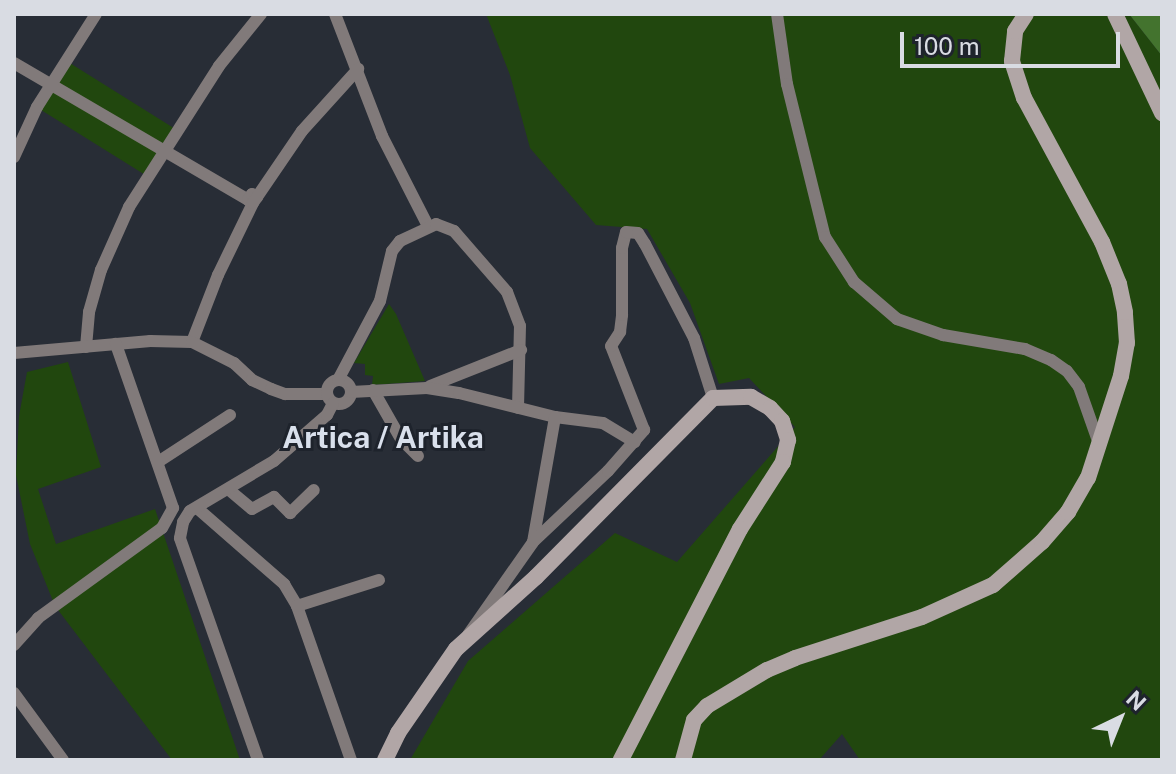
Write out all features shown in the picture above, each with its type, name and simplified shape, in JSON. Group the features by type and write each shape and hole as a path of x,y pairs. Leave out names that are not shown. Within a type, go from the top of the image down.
{"street":[{"path":"14,157 51,83 96,14"},
{"path":"86,347 89,312 101,270 129,207 219,66 261,14"},
{"path":"335,14 382,136 428,226"},
{"path":"777,14 787,84 825,237 854,282 882,309 905,323 943,335 1025,349 1051,360 1067,371 1079,387 1098,441"},
{"path":"683,760 694,720 707,706 767,670 809,653 922,617 993,585 1042,542 1068,512 1097,457 1098,441 1113,408 1121,376 1127,343 1125,312 1119,284 1102,242 1024,98 1012,61 1015,31 1026,14"},
{"path":"1115,14 1162,113"},
{"path":"14,63 248,200 252,194 257,197"},
{"path":"192,342 218,275 257,197 302,131 358,69"},
{"path":"258,760 180,538 183,522 197,508 274,461 327,415 329,384 338,380 380,301 392,251 400,241 436,224 454,231 507,292 520,326 518,408"},
{"path":"385,760 418,701 533,542 644,430 611,346 620,332 622,248 626,232 638,233 645,244 694,338 713,398"},
{"path":"14,353 116,344 192,342 234,363 252,380 271,389 345,403 351,392"},
{"path":"14,645 38,618 162,528 173,508 116,344"},
{"path":"427,388 521,350"},
{"path":"338,380 347,383 351,392"},
{"path":"351,392 427,388 555,417 603,423 635,442"},
{"path":"373,390 401,439 418,456"},
{"path":"466,638 536,577 713,398 751,397 770,408 782,421 788,440 783,462 740,529 621,760"},
{"path":"158,462 230,415"},
{"path":"533,542 555,417"},
{"path":"228,489 252,509 274,497 290,513 314,490"},
{"path":"197,508 284,584 297,606 351,760"},
{"path":"297,606 379,580"},
{"path":"14,693 63,760"}],"green space":[{"path":"486,14 1129,14 1162,56 1162,760 860,760 842,734 819,760 410,760 468,661 615,533 677,562 795,427 749,378 719,384 690,303 647,229 596,225 530,148 510,75"},
{"path":"1129,14 1162,14 1162,56"},
{"path":"65,60 176,129 147,176 36,107"},
{"path":"389,304 425,381 372,385 373,376 365,375 365,364 354,363"},
{"path":"68,362 101,467 38,489 56,544 155,509 240,760 172,760 55,606 30,544 16,475 19,416 27,372"}],"district":[{"name":"Artica / Artika","path":"383,437"}]}
